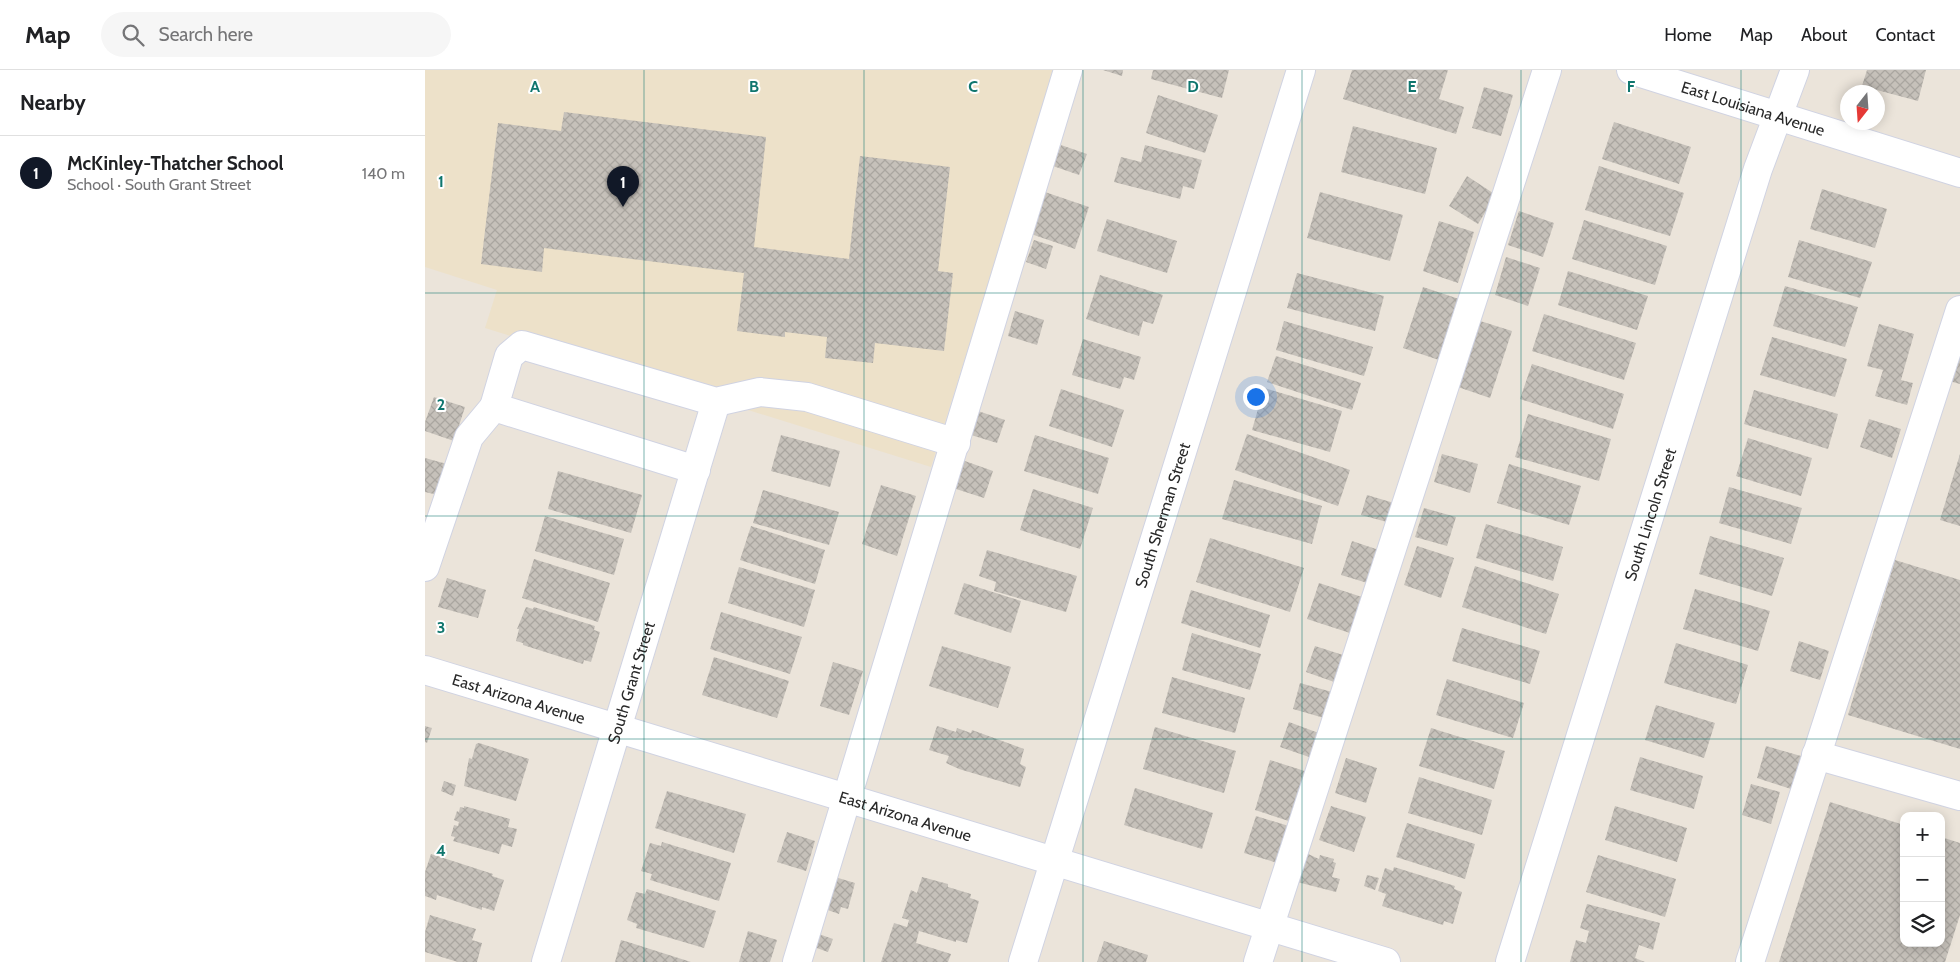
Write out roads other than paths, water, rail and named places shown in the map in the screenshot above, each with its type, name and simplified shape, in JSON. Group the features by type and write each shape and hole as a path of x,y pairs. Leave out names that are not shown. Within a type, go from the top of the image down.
{"street":[{"path":"797,962 1068,70"},
{"name":"South Sherman Street","path":"1023,962 1301,70"},
{"path":"1258,962 1268,926 1547,70"},
{"name":"East Louisiana Avenue","path":"1631,70 1960,173"},
{"name":"South Lincoln Street","path":"1510,962 1758,169 1795,70"},
{"path":"1750,962 1960,310"},
{"path":"425,567 469,437 494,407 509,356 522,345 716,402 760,392 807,397 955,443"},
{"name":"South Grant Street","path":"546,962 716,402"},
{"path":"494,407 695,470"},
{"name":"East Arizona Avenue","path":"425,670 1386,962"},
{"path":"1816,755 1960,796"}],"place":[{"name":"McKinley-Thatcher School","path":"623,207"}]}
